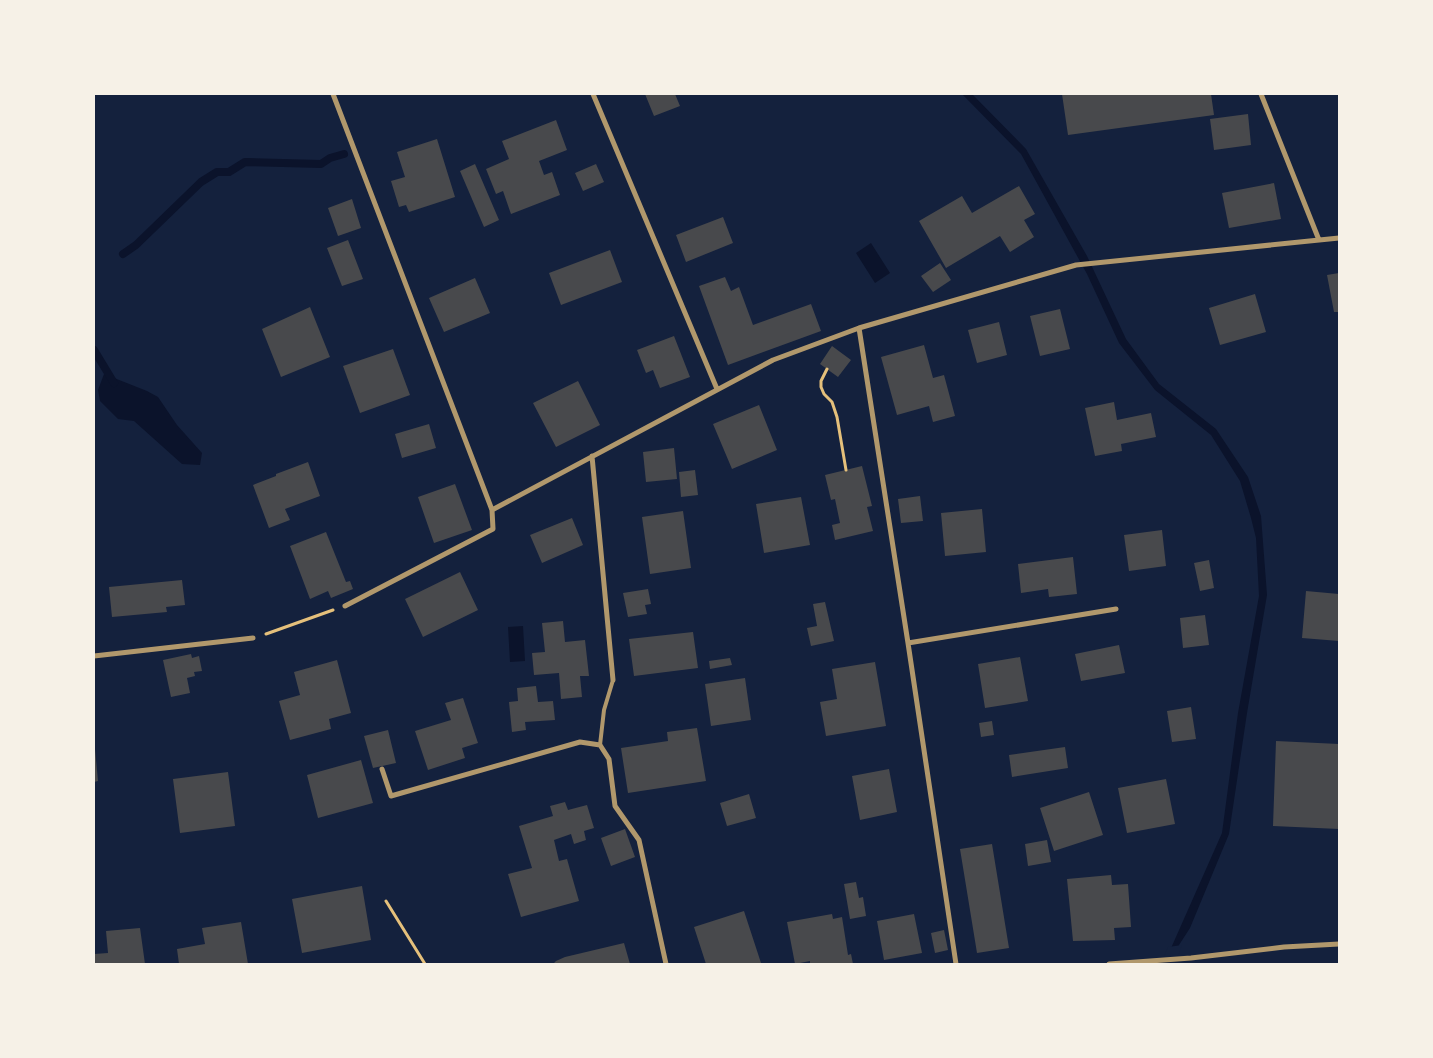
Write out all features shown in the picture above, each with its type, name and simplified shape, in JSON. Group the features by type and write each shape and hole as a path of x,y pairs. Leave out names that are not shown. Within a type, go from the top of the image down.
{"street":[{"path":"333,94 492,510 493,529 346,606"},
{"path":"593,94 717,389"},
{"path":"1261,94 1319,240"},
{"path":"492,510 772,360 859,328 1076,265 1339,238"},
{"path":"859,328 956,964"},
{"path":"592,456 613,680"},
{"path":"908,643 1116,609"},
{"path":"94,656 253,638"},
{"path":"382,769 391,796 580,742 600,745 609,759 615,806 639,840 666,964"},
{"path":"1109,964 1191,958 1284,946 1339,944"}],"lane":[{"path":"600,745 604,710 613,680"}],"path":[{"path":"827,369 821,381 821,388 832,402 838,417 846,470"},
{"path":"253,638 346,606"},
{"path":"386,901 425,964"}],"water":[{"path":"962,94 972,94 1026,149 1087,256 1126,339 1159,384 1216,429 1248,477 1261,516 1267,595 1229,834 1190,928 1179,945 1172,964 1164,964 1222,833 1238,713 1259,596 1256,538 1240,481 1211,435 1155,390 1119,343 1087,274 1021,154"},
{"path":"871,243 890,273 875,283 856,253"},
{"path":"104,374 158,397 177,425 202,453 200,465 182,464 134,421 118,419 100,401 98,390"},
{"path":"523,626 525,661 510,662 508,627"}],"pier":[{"path":"1182,945 1175,964 1161,964 1168,947"}],"building":[{"path":"645,94 675,94 680,106 654,116"},
{"path":"1062,94 1211,94 1214,115 1068,135"},
{"path":"1248,114 1251,145 1214,150 1210,119"},
{"path":"556,120 567,150 539,161 544,175 552,172 560,195 511,214 503,191 496,194 486,169 509,159 502,141"},
{"path":"437,139 455,197 409,212 406,205 399,207 391,181 405,177 397,152"},
{"path":"475,164 499,220 484,227 460,171"},
{"path":"596,164 604,182 583,191 575,173"},
{"path":"1274,183 1281,219 1229,228 1222,193"},
{"path":"1019,186 1035,214 1024,220 1034,237 1010,252 1000,236 946,268 919,221 962,196 972,213"},
{"path":"352,199 361,228 338,236 328,208"},
{"path":"723,217 733,243 686,262 676,235"},
{"path":"348,240 363,279 342,286 327,248"},
{"path":"610,250 622,282 561,305 549,273"},
{"path":"940,263 951,280 933,292 921,276"},
{"path":"1339,273 1339,312 1334,312 1327,275"},
{"path":"725,277 731,291 739,287 753,325 811,304 821,331 728,365 699,286"},
{"path":"475,278 490,313 444,332 429,298"},
{"path":"1255,294 1266,332 1220,345 1209,308"},
{"path":"310,307 330,357 281,377 262,329"},
{"path":"1060,309 1070,349 1040,356 1030,316"},
{"path":"999,322 1007,355 977,363 968,330"},
{"path":"674,336 690,377 660,388 653,370 646,373 637,350"},
{"path":"924,345 933,378 944,375 955,416 933,422 929,406 897,415 881,357"},
{"path":"832,346 851,360 838,377 820,364"},
{"path":"393,349 410,395 360,413 343,366"},
{"path":"578,381 600,425 556,447 533,403"},
{"path":"1114,402 1117,420 1151,413 1156,437 1121,444 1122,451 1095,456 1085,408"},
{"path":"759,405 777,450 732,469 713,424"},
{"path":"429,424 436,448 402,458 395,434"},
{"path":"674,448 677,479 646,482 643,452"},
{"path":"308,462 320,496 285,509 290,520 269,528 253,485"},
{"path":"862,466 872,506 867,507 873,531 835,540 832,525 840,523 835,499 831,500 825,475"},
{"path":"695,470 698,495 681,497 679,472"},
{"path":"455,484 472,530 434,543 418,497"},
{"path":"920,496 923,521 901,523 898,499"},
{"path":"801,497 810,545 764,553 756,504"},
{"path":"982,509 986,552 945,556 941,513"},
{"path":"683,511 691,568 650,574 642,517"},
{"path":"572,518 583,545 542,563 530,535"},
{"path":"1162,530 1166,566 1129,571 1124,535"},
{"path":"326,532 346,582 350,581 353,589 331,598 328,591 310,599 290,546"},
{"path":"1073,557 1077,594 1049,597 1048,589 1021,593 1018,564"},
{"path":"1209,560 1214,588 1200,591 1194,563"},
{"path":"460,572 478,610 423,637 405,599"},
{"path":"182,580 185,605 166,607 167,612 112,617 109,587"},
{"path":"648,589 651,604 645,605 647,614 628,617 623,593"},
{"path":"1306,591 1339,594 1339,641 1302,638"},
{"path":"825,602 834,641 811,646 807,628 817,626 813,604"},
{"path":"1205,615 1209,645 1183,648 1180,618"},
{"path":"563,621 565,642 585,640 589,676 580,676 582,697 561,699 559,673 534,675 532,653 545,652 542,623"},
{"path":"693,632 698,668 634,676 629,639"},
{"path":"1119,645 1125,673 1081,681 1075,654"},
{"path":"191,654 192,658 199,656 202,671 194,672 195,676 187,678 190,693 171,697 163,660"},
{"path":"1020,657 1028,701 985,708 978,664"},
{"path":"730,658 732,665 710,669 709,661"},
{"path":"337,660 351,713 329,719 331,729 290,740 279,701 300,695 294,672"},
{"path":"875,662 886,726 826,736 820,702 837,699 832,669"},
{"path":"745,678 751,720 711,726 705,684"},
{"path":"536,686 538,702 553,701 555,720 525,722 526,730 512,732 509,702 518,701 517,688"},
{"path":"463,698 478,743 462,748 465,758 428,770 415,731 451,720 445,703"},
{"path":"1191,707 1196,739 1172,742 1167,711"},
{"path":"992,721 994,735 981,737 979,723"},
{"path":"697,728 706,781 628,793 621,748 668,741 667,732"},
{"path":"388,730 396,763 373,768 364,736"},
{"path":"1276,741 1339,744 1339,829 1273,826"},
{"path":"1065,747 1068,768 1012,777 1009,755"},
{"path":"94,749 98,781 94,782"},
{"path":"361,760 373,803 318,818 307,775"},
{"path":"889,769 897,812 860,820 852,776"},
{"path":"228,772 235,826 180,833 173,779"},
{"path":"1166,779 1175,824 1127,833 1118,788"},
{"path":"1089,792 1103,835 1054,851 1040,808"},
{"path":"749,794 756,818 727,826 720,803"},
{"path":"565,802 568,810 587,805 594,828 584,831 586,840 574,844 571,834 554,840 559,861 567,859 579,901 521,917 508,874 532,868 519,826 553,816 550,806"},
{"path":"625,829 635,857 611,866 601,838"},
{"path":"1047,840 1051,862 1028,866 1025,844"},
{"path":"992,844 1009,948 977,953 960,849"},
{"path":"1111,875 1112,885 1128,884 1131,927 1114,928 1115,940 1073,941 1067,879"},
{"path":"856,882 859,898 863,897 866,916 850,919 844,884"},
{"path":"362,886 371,940 302,953 292,899"},
{"path":"744,911 761,963 706,964 694,927"},
{"path":"832,914 833,919 842,917 848,955 851,954 853,964 810,964 810,961 795,964 787,922"},
{"path":"914,914 922,953 884,960 877,921"},
{"path":"241,922 248,964 179,964 177,949 205,944 202,928"},
{"path":"140,928 145,964 94,964 94,954 108,953 106,931"},
{"path":"944,930 948,950 935,953 931,933"},
{"path":"624,943 630,964 553,964 565,957"}],"waterway":[{"path":"123,254 136,245 201,182 217,172 229,172 245,162 321,164 330,158 344,154"},
{"path":"94,350 114,383"}]}
